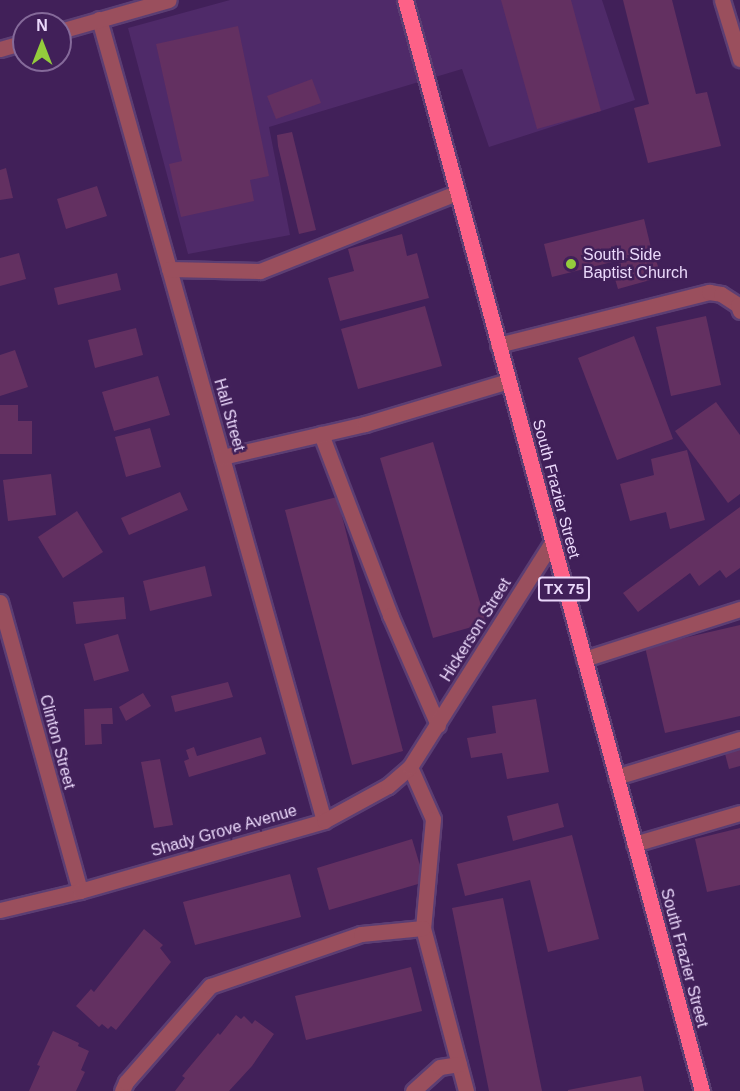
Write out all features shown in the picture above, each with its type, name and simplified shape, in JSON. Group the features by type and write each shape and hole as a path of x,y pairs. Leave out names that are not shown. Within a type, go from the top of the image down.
{"main road":[{"name":"South Frazier Street","path":"405,0 702,1091"}],"street":[{"path":"72,27 169,0"},
{"path":"722,0 740,59"},
{"name":"Hall Street","path":"99,19 324,821"},
{"path":"169,268 260,271 456,193"},
{"path":"498,345 709,292 721,294 738,305 740,311"},
{"path":"222,457 365,424 508,381"},
{"path":"321,434 434,731"},
{"name":"Hickerson Street","path":"434,731 552,542"},
{"name":"Clinton Street","path":"0,602 80,891"},
{"path":"584,659 740,609"},
{"name":"Shady Grove Avenue","path":"0,910 80,891 324,821 388,786 410,767 434,731"},
{"path":"616,777 740,739"},
{"path":"410,767 433,819 423,928 466,1091"},
{"path":"634,844 740,813"},
{"path":"122,1091 126,1082 210,986 361,934 423,928"},
{"path":"413,1091 440,1067 459,1064"}],"shaded area":[{"path":"230,0 602,0 635,100 489,147 462,69 269,127 290,235 188,254 128,28"}],"building":[{"path":"501,0 571,0 601,111 537,129"},
{"path":"623,0 672,0 696,94 707,92 721,146 648,163 634,108 649,104"},
{"path":"238,26 269,176 250,180 254,201 181,217 169,164 182,161 156,44"},
{"path":"312,79 321,103 276,119 267,96"},
{"path":"292,132 316,230 299,234 277,135"},
{"path":"6,168 13,198 0,200 0,170"},
{"path":"97,186 107,216 66,229 57,199"},
{"path":"644,219 652,252 552,277 544,244"},
{"path":"402,234 407,256 417,253 429,298 340,321 328,278 354,271 348,249"},
{"path":"19,253 26,279 0,286 0,258"},
{"path":"654,253 661,277 618,289 611,266"},
{"path":"117,273 121,290 58,305 54,288"},
{"path":"425,306 442,366 358,389 341,329"},
{"path":"706,316 721,385 671,396 656,327"},
{"path":"136,328 143,355 95,368 88,340"},
{"path":"634,336 673,439 617,460 578,358"},
{"path":"15,350 28,387 0,396 0,355"},
{"path":"158,376 170,415 114,431 102,392"},
{"path":"716,402 740,435 740,494 728,503 675,431"},
{"path":"0,405 18,405 18,421 32,421 32,454 0,454"},
{"path":"150,428 161,467 126,477 115,437"},
{"path":"433,442 486,623 433,638 380,458"},
{"path":"687,450 705,520 670,529 666,512 630,521 620,484 654,475 651,459"},
{"path":"51,474 56,515 8,521 3,480"},
{"path":"180,492 188,510 129,535 121,518"},
{"path":"337,497 403,751 352,765 285,510"},
{"path":"740,507 740,568 726,578 720,570 699,586 690,573 638,612 623,593"},
{"path":"77,511 103,552 63,578 38,537"},
{"path":"205,566 212,596 150,611 143,581"},
{"path":"124,597 126,619 76,624 73,602"},
{"path":"740,625 740,716 665,733 645,647"},
{"path":"118,634 129,671 94,681 84,644"},
{"path":"228,682 233,697 175,712 171,696"},
{"path":"143,693 151,706 126,721 119,707"},
{"path":"536,699 549,772 507,779 502,753 471,758 467,738 496,733 492,706"},
{"path":"112,708 113,724 101,724 102,744 85,745 84,709"},
{"path":"261,737 266,754 189,777 184,761 189,759 186,750 194,747 197,756"},
{"path":"740,742 740,766 729,769 723,746"},
{"path":"160,759 173,825 154,828 141,762"},
{"path":"558,803 564,827 513,841 507,816"},
{"path":"740,828 740,885 707,892 695,839"},
{"path":"572,835 599,939 548,952 530,880 465,896 457,864"},
{"path":"412,839 425,882 329,910 317,868"},
{"path":"290,874 301,917 195,945 183,902"},
{"path":"503,898 542,1091 489,1091 452,908"},
{"path":"144,929 163,945 160,948 171,962 116,1030 111,1026 108,1029 102,1024 99,1027 76,1006 91,989 94,992"},
{"path":"411,967 422,1011 306,1040 295,996"},
{"path":"236,1015 241,1019 244,1016 252,1024 255,1020 274,1034 252,1066 229,1091 175,1091 185,1078 182,1076"},
{"path":"53,1031 79,1043 78,1046 89,1051 81,1070 85,1072 76,1091 29,1091 40,1066 37,1065"},
{"path":"641,1076 644,1091 568,1091 568,1090"}],"place":[{"name":"South Side Baptist Church","path":"571,264"}]}
